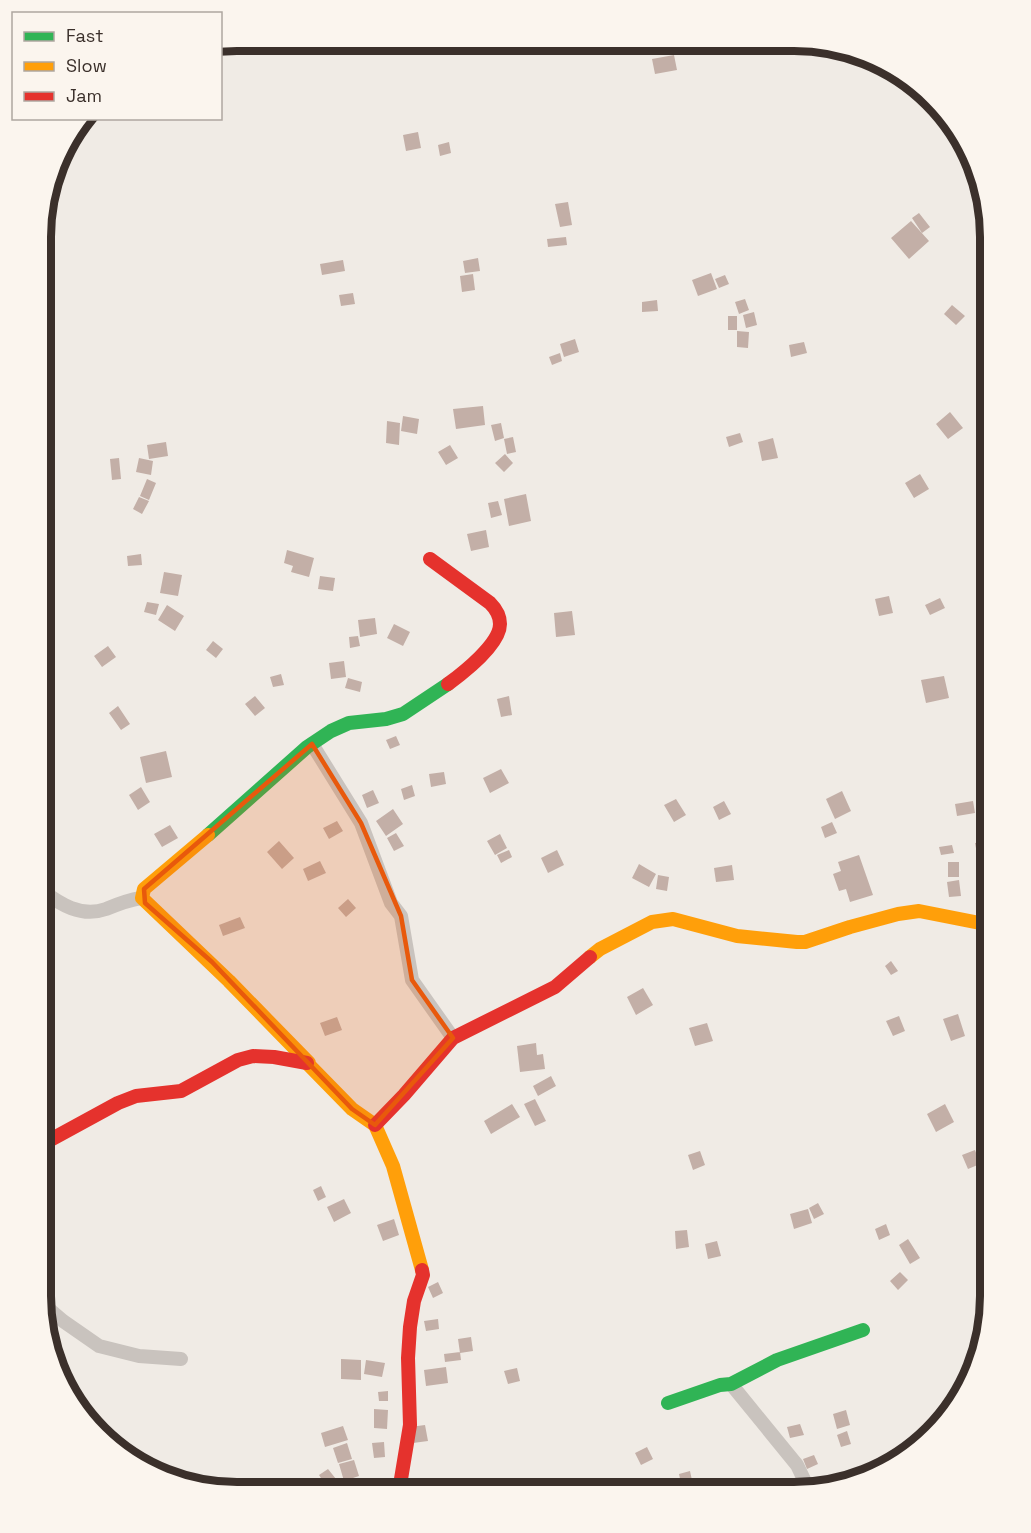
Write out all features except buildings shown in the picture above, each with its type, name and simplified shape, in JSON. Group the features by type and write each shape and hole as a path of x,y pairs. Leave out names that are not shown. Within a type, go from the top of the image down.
{"street":[{"path":"141,898 144,889 312,744 343,725 357,721 392,718 406,713 425,702 488,649 500,626 497,614 490,603 430,559"},
{"path":"312,744 361,823 391,903 401,916 412,980 453,1038"},
{"path":"51,897 75,911 89,912 104,910 127,900 141,898"},
{"path":"141,898 219,970 352,1109 375,1125 393,1166 423,1275 414,1301 410,1328 408,1358 410,1425 400,1482"},
{"path":"375,1125 453,1038 555,987 600,949 652,922 673,919 737,936 797,942 813,940 888,917 919,911 980,923"},
{"path":"51,1140 136,1095 164,1094 181,1090 238,1060 253,1056 309,1063"},
{"path":"52,1312 99,1346 139,1356 181,1359"},
{"path":"668,1403 720,1385 731,1384 777,1360 863,1329"},
{"path":"731,1384 798,1465 805,1481"}],"highlighted area":[{"path":"312,744 361,823 401,916 412,980 453,1038 375,1125 352,1109 212,962 145,903 144,889"}],"traffic: fast":[{"path":"208,835 307,747 331,731 349,723 386,719 403,714 448,684"},
{"path":"668,1403 720,1385 731,1384 777,1360 863,1330"}],"traffic: slow":[{"path":"208,835 144,889 142,898 229,981 309,1063"},
{"path":"590,957 600,949 652,922 673,919 737,936 797,942 805,942 898,914 919,911 980,923"},
{"path":"307,1063 352,1109 375,1125 393,1166 422,1270"}],"traffic: jam":[{"path":"430,559 490,603 500,621 498,632 488,649 448,684"},
{"path":"375,1125 453,1038 555,987 590,957"},
{"path":"51,1140 118,1103 136,1096 181,1091 238,1060 253,1056 307,1063"},
{"path":"400,1482 410,1425 408,1358 410,1327 414,1301 423,1275 422,1270"}]}
